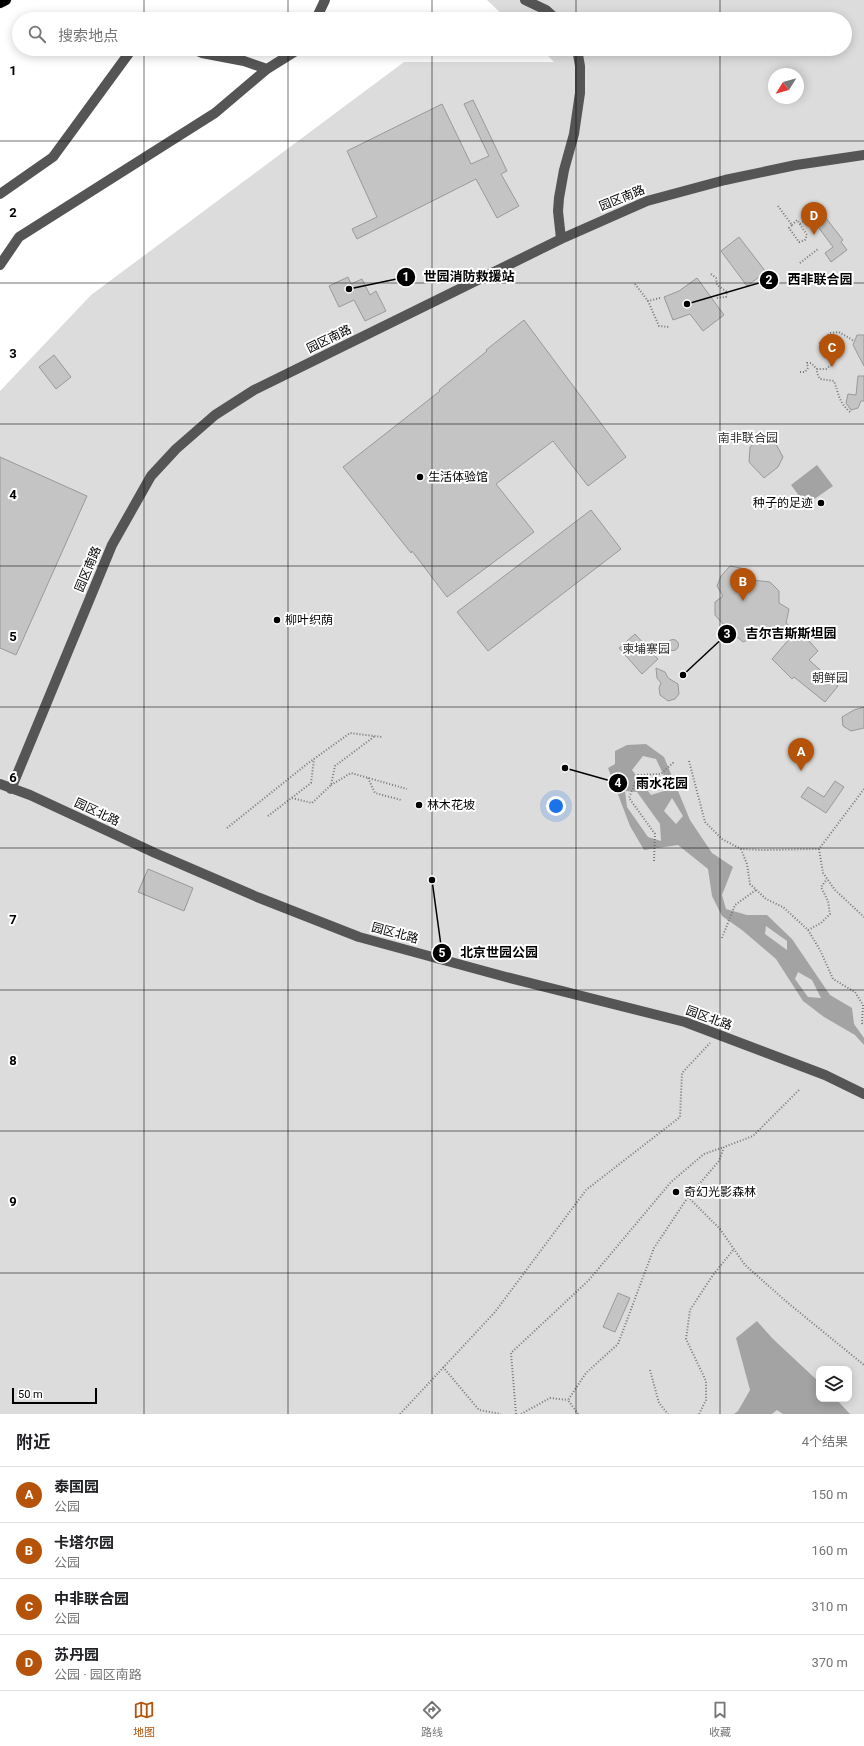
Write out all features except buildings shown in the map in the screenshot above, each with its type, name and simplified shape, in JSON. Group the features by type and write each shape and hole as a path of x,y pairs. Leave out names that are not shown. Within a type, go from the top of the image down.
{"main road":[{"path":"0,3 6,0"}],"street":[{"path":"319,12 325,0"},
{"path":"525,0 548,12"},
{"path":"0,194 53,157 127,56"},
{"path":"220,56 244,60 267,69"},
{"path":"0,265 19,237 215,113 267,69 288,56"},
{"path":"561,239 558,211 559,198 564,170 574,134 580,93 580,66 578,56"},
{"name":"园区南路","path":"11,789 113,542 151,476 176,449 215,415 254,390 561,239 647,201 732,179 796,165 864,155"},
{"name":"园区北路","path":"0,784 30,795 155,853 229,885 359,937 506,977 685,1022 825,1075 864,1094"}],"path":[{"path":"778,206 792,224"},
{"path":"797,220 807,235 805,240 799,242 789,228 792,224 797,220"},
{"path":"800,224 804,221 807,222"},
{"path":"800,263 818,249"},
{"path":"711,274 716,278 716,285 727,292 726,297 716,298"},
{"path":"635,284 648,301 659,326 669,327"},
{"path":"648,301 660,298"},
{"path":"800,372 805,372 808,368 807,363 812,363 817,368 826,369 831,365 830,357 824,355 820,343 830,333 838,332 854,341"},
{"path":"817,368 817,373 820,379 834,381 838,391 838,398 843,406 850,412"},
{"path":"227,828 314,759 350,733 382,737"},
{"path":"331,785 335,766 375,736"},
{"path":"268,816 311,783 314,759"},
{"path":"689,761 705,822 722,839 741,849 819,849"},
{"path":"654,861 655,834 629,798 638,775 661,774 674,762"},
{"path":"292,798 312,803 331,785 351,773 407,788"},
{"path":"368,778 375,793 400,800"},
{"path":"864,789 819,849 823,873 835,890 864,917"},
{"path":"741,849 747,864 750,884 766,899 783,907 808,930 820,950 833,979 855,992 863,1005 862,1023 864,1025"},
{"path":"808,930 822,923 830,914 828,901 821,887 827,879"},
{"path":"722,938 735,905 756,890"},
{"path":"400,1414 495,1312 586,1190 680,1117 682,1074 717,1034"},
{"path":"516,1414 511,1353 589,1280 671,1182 704,1154 753,1136 800,1089"},
{"path":"568,1400 586,1373 618,1344 654,1248 688,1197 719,1161 724,1147"},
{"path":"688,1197 720,1229 746,1265 788,1303 864,1365"},
{"path":"699,1414 706,1400 706,1381 686,1338 690,1310 713,1275 734,1249"},
{"path":"443,1368 479,1410 501,1414"},
{"path":"650,1370 659,1403 668,1414"},
{"path":"521,1414 550,1398 568,1400 578,1414"}],"green space":[{"path":"487,0 864,0 864,1414 0,1414 0,391 91,295 404,62 554,62 548,56 852,56 852,12 500,12"}],"shaded area":[{"path":"817,465 833,486 806,505 791,485"},
{"path":"646,744 664,757 690,820 712,853 733,867 722,895 726,909 747,915 767,915 792,939 830,995 852,1008 854,1024 864,1038 864,1045 855,1035 824,1017 803,1001 776,959 742,930 722,916 712,896 708,869 678,845 644,850 630,826 608,768 615,764 615,751 627,745","holes":["643,756 656,759 666,780 664,791 651,795 632,770","625,791 637,792 660,824 661,841 648,837 627,807","672,798 683,816 676,824 664,811","766,926 787,941 787,950 765,934","798,972 812,980 821,998 808,997 795,979"]},
{"path":"757,1321 773,1339 816,1379 816,1402 839,1402 850,1414 783,1414 777,1410 772,1414 734,1414 738,1411 750,1390 736,1338"}],"place":[{"name":"苏丹园","path":"814,235"},
{"name":"世园消防救援站","path":"349,289"},
{"name":"西非联合园","path":"687,304"},
{"name":"中非联合园","path":"832,367"},
{"name":"生活体验馆","path":"420,477"},
{"name":"种子的足迹","path":"821,503"},
{"name":"卡塔尔园","path":"743,601"},
{"name":"柳叶织荫","path":"277,620"},
{"name":"吉尔吉斯斯坦园","path":"683,675"},
{"name":"雨水花园","path":"565,768"},
{"name":"泰国园","path":"801,771"},
{"name":"林木花坡","path":"419,805"},
{"name":"北京世园公园","path":"432,880"},
{"name":"奇幻光影森林","path":"676,1192"}],"park label":[{"name":"南非联合园","path":"748,438"},
{"name":"柬埔寨园","path":"646,649"},
{"name":"朝鲜园","path":"830,678"}]}
